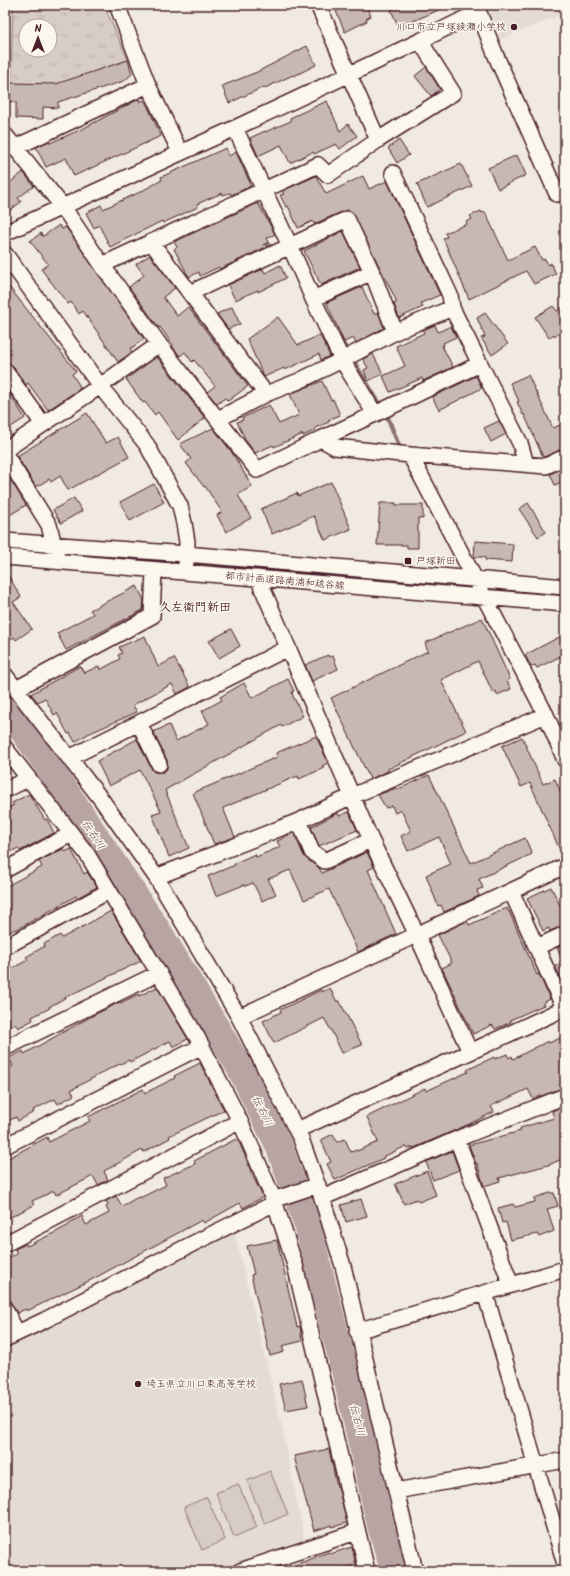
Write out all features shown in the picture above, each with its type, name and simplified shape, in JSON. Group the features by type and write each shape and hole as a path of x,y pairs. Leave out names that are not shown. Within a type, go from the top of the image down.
{"street":[{"path":"117,5 148,85 180,152"},
{"path":"318,5 378,140"},
{"path":"5,233 235,128 420,41 477,8 496,56 557,194"},
{"path":"102,265 318,165 328,175 378,140 453,93 420,41"},
{"path":"14,148 148,85"},
{"path":"235,128 342,360 375,414"},
{"path":"5,135 63,207 102,265 159,344 257,470 480,364"},
{"path":"394,173 450,295 452,308 520,443 526,464"},
{"path":"190,293 347,219 372,272 395,332"},
{"path":"151,242 266,394"},
{"path":"5,254 100,386 147,445 180,506 184,522 186,572"},
{"path":"313,299 372,272"},
{"path":"218,419 266,394 299,381 342,360 395,332 452,308"},
{"path":"5,450 159,344"},
{"path":"5,371 43,424"},
{"path":"322,439 335,447 410,455 546,466 565,457"},
{"path":"5,454 49,525 55,545 56,562"},
{"path":"410,455 546,715 565,760"},
{"name":"都市計画道路南浦和越谷線","path":"5,541 186,554 565,587"},
{"name":"都市計画道路南浦和越谷線","path":"5,557 565,604"},
{"path":"16,690 152,616 154,570"},
{"path":"258,578 370,840 417,935 470,1052"},
{"path":"69,758 288,648"},
{"path":"5,675 101,799 156,877 239,1017 297,1130 320,1191 343,1266 415,1571"},
{"path":"156,877 299,821 352,796 546,715"},
{"path":"139,723 159,764"},
{"path":"5,748 86,854 202,1046 240,1121 274,1202 295,1265 366,1571"},
{"path":"5,790 28,779"},
{"path":"299,821 312,852 325,861 370,840"},
{"path":"5,870 71,834"},
{"path":"239,1017 565,866"},
{"path":"5,947 109,891"},
{"path":"297,1130 565,1008 511,891"},
{"path":"537,946 565,934"},
{"path":"5,1048 159,973"},
{"path":"5,1146 202,1046"},
{"path":"5,1309 11,1336 274,1202 320,1191 565,1096"},
{"path":"5,1244 240,1121"},
{"path":"457,1139 511,1285"},
{"path":"358,1332 565,1269"},
{"path":"485,1293 565,1564"},
{"path":"396,1491 565,1460"},
{"path":"240,1571 268,1567 356,1532"}],"shaded area":[{"name":"川口市立戸塚綾瀬小学校","path":"488,5 565,5 565,13 501,39"},
{"name":"埼玉県立川口東高等学校","path":"234,1231 281,1423 305,1542 218,1571 5,1571 5,1345 32,1333"}],"green space":[{"path":"13,5 104,5 128,60 56,85 11,83"},
{"path":"270,1471 288,1514 265,1524 247,1481"},
{"path":"238,1484 257,1527 234,1537 216,1493"},
{"path":"207,1497 225,1540 202,1550 184,1507"}],"building":[{"path":"349,5 366,5 371,16 366,19 367,21 345,32 336,11"},
{"path":"402,5 450,5 411,22 412,24 400,30 391,10"},
{"path":"307,46 316,65 294,76 293,75 265,88 264,87 229,103 222,86 257,72"},
{"path":"128,60 132,74 124,81 58,102 58,108 43,107 43,119 16,118 16,102 10,102 11,83 56,84"},
{"path":"426,67 440,89 431,96 415,76"},
{"path":"139,99 140,102 144,100 147,105 161,136 74,176 66,158 46,167 36,147 49,141 50,143 82,129"},
{"path":"327,101 340,131 348,124 357,136 340,149 336,144 314,154 313,152 290,163 281,145 258,156 250,138 291,121 290,118"},
{"path":"399,140 409,155 397,163 388,148"},
{"path":"226,148 229,156 236,152 251,186 231,195 230,193 223,195 222,193 197,204 198,207 163,223 162,221 110,247 99,225 94,228 86,213 101,205 103,209 140,192 162,180 161,177"},
{"path":"517,155 526,175 498,189 488,168"},
{"path":"461,164 472,186 427,207 417,184"},
{"path":"23,172 34,186 18,198 21,202 5,214 5,182 7,185"},
{"path":"316,176 326,194 363,176 369,189 387,181 440,295 421,303 423,307 399,318 394,304 396,303 396,300 352,212 348,210 344,211 314,224 313,221 298,228 288,206 286,207 280,195 284,194 282,191"},
{"path":"258,203 275,234 267,238 269,242 263,245 264,248 220,269 219,267 200,276 199,272 189,277 174,249 177,247 174,242"},
{"path":"481,211 482,213 485,212 508,260 535,247 542,260 545,259 548,265 551,263 556,274 534,284 526,271 469,299 443,238 447,237 445,233 467,224 466,222 472,219 470,216"},
{"path":"59,225 62,229 66,227 144,339 130,349 132,352 118,362 83,311 79,314 71,302 68,304 41,269 48,264 30,241 41,233 42,236 45,235"},
{"path":"343,231 360,267 321,285 304,251"},
{"path":"150,255 175,288 163,297 177,316 188,307 248,386 228,401 225,398 217,404 207,392 215,386 194,360 192,362 185,352 180,356 129,287 144,275 136,264"},
{"path":"280,265 286,278 258,292 258,290 235,300 228,285 263,269 265,273"},
{"path":"5,282 76,371 72,374 81,388 48,410 28,383 26,385 12,365 5,362"},
{"path":"362,287 374,314 378,312 384,328 356,343 353,338 344,342 327,304 328,302"},
{"path":"553,306 557,311 565,306 565,330 555,336 554,334 549,338 535,317"},
{"path":"232,307 240,324 228,329 217,314"},
{"path":"485,313 508,344 492,355 481,338 485,337 477,318"},
{"path":"278,317 298,345 320,335 330,356 321,360 319,354 285,370 284,368 264,377 247,339"},
{"path":"435,325 438,332 451,326 456,337 443,343 444,346 442,346 453,367 423,381 422,378 390,392 383,376 405,366 396,346 424,333 423,330"},
{"path":"373,354 383,374 368,381 364,370 368,368 363,359"},
{"path":"157,357 205,418 178,440 158,412 155,415 145,402 143,403 126,379"},
{"path":"528,375 553,428 565,423 565,448 544,457 517,402 519,401 510,383"},
{"path":"476,376 482,388 439,410 432,397"},
{"path":"322,381 331,400 333,399 340,415 328,420 329,422 315,428 316,430 303,436 303,434 274,447 273,445 255,453 246,441 237,422 269,405 279,424 299,415 290,394"},
{"path":"5,386 25,418 5,431"},
{"path":"87,413 106,443 118,437 129,457 68,490 60,476 51,482 49,479 36,487 17,456"},
{"path":"499,421 506,434 491,442 484,428"},
{"path":"213,428 231,451 252,486 238,495 251,518 226,532 217,515 222,512 205,486 204,487 186,463 191,459 180,444"},
{"path":"565,467 565,480 555,485 550,474"},
{"path":"5,471 26,505 5,518"},
{"path":"331,482 351,529 325,540 314,516 272,534 261,509 297,493 298,496"},
{"path":"154,484 164,502 130,521 120,502"},
{"path":"74,498 82,511 61,523 53,510"},
{"path":"380,503 396,503 396,505 423,505 423,519 418,518 418,548 407,548 407,545 377,545"},
{"path":"528,503 546,532 538,537 519,509"},
{"path":"475,541 513,544 512,562 485,560 485,557 474,557"},
{"path":"5,570 21,597 13,602 32,629 16,640 14,637 11,639 5,630"},
{"path":"137,586 144,600 143,610 66,650 57,633 93,614 90,610"},
{"path":"482,618 510,679 507,681 511,689 497,695 496,691 493,693 478,661 441,680 466,731 370,779 331,698 428,651 425,643"},
{"path":"231,629 240,646 219,658 209,641"},
{"path":"565,634 565,654 537,668 535,665 531,667 525,655"},
{"path":"145,636 158,667 174,658 190,687 177,694 172,684 133,705 137,712 88,734 75,742 70,733 68,734 57,713 54,715 45,698 38,702 31,694 80,666 84,673 99,666 100,670 120,659 118,655 122,653 119,647"},
{"path":"328,655 329,657 333,656 338,669 312,681 305,665"},
{"path":"288,679 294,691 292,692 293,696 303,716 282,727 281,725 165,790 189,848 169,857 152,814 161,811 140,770 109,786 97,761 137,739 154,772 163,772 167,769 167,760 153,732 169,725 176,741 209,724 202,711 222,700 220,697 244,683 252,698"},
{"path":"316,736 328,763 322,766 324,768 299,779 298,776 223,808 235,837 214,844 193,793 277,757 276,753"},
{"path":"522,737 543,784 555,779 565,802 565,857 563,857 530,783 521,787 502,746"},
{"path":"429,775 471,863 525,838 532,854 479,879 483,888 477,890 479,896 444,912 441,905 438,906 426,875 451,864 439,837 408,851 401,836 411,831 401,810 395,813 392,806 386,808 378,795 396,788 397,790"},
{"path":"29,794 45,820 47,819 54,833 20,851 18,848 11,852 10,850 5,852 5,809 14,805 12,803"},
{"path":"349,812 357,830 319,846 311,827 338,813 339,816"},
{"path":"294,833 304,856 319,868 322,873 367,852 374,867 368,870 396,934 358,952 329,889 304,900 290,870 268,879 276,894 262,901 253,883 216,896 208,876 235,865 235,863 255,854 256,857 280,847 277,841"},
{"path":"63,849 65,852 71,849 84,874 87,872 97,887 77,898 76,896 16,930 15,929 5,934 5,887 42,867 39,861"},
{"path":"551,887 561,907 565,905 565,925 550,931 549,928 543,931 527,898"},
{"path":"507,908 537,975 539,974 550,999 543,1003 544,1005 510,1020 511,1022 495,1029 492,1025 473,1034 442,968 452,963 438,935 467,921 469,925"},
{"path":"111,911 141,961 68,996 49,1007 50,1008 32,1017 33,1020 18,1028 15,1024 5,1029 5,972 28,960 26,957 45,946 44,944 60,935 62,938"},
{"path":"565,944 565,988 555,966 563,962 557,948"},
{"path":"157,987 188,1039 173,1047 170,1041 130,1062 129,1060 111,1068 71,1090 74,1095 58,1104 55,1099 33,1110 34,1112 18,1121 16,1117 5,1123 5,1070 13,1066 9,1058 23,1051 24,1054 92,1016 120,1002 139,994 139,996"},
{"path":"330,988 337,1002 339,1000 362,1045 342,1053 324,1018 274,1043 263,1021 281,1012 280,1010 321,990 322,992"},
{"path":"565,1036 565,1087 533,1099 528,1089 491,1106 494,1112 467,1125 414,1148 407,1149 406,1146 383,1157 384,1158 335,1180 327,1164 331,1162 321,1140 333,1134 337,1142 345,1139 351,1152 357,1151 378,1142 367,1117 425,1088 426,1091 468,1072 467,1070 494,1057 495,1059 507,1054 509,1058 512,1056 513,1059 548,1041 549,1043"},
{"path":"200,1063 224,1110 169,1136 170,1138 144,1152 142,1150 104,1171 108,1180 98,1185 93,1176 56,1195 54,1191 32,1201 34,1205 5,1220 5,1160 47,1137 49,1142 90,1121 88,1117 143,1089 145,1093"},
{"path":"565,1106 565,1158 548,1165 499,1178 500,1181 484,1186 477,1163 476,1164 469,1145 521,1131 520,1128 554,1118 552,1111"},
{"path":"236,1139 240,1144 263,1197 243,1208 240,1203 204,1223 202,1220 91,1280 27,1311 26,1309 17,1313 10,1302 5,1300 5,1259 17,1254 15,1249 26,1244 27,1246 56,1232 82,1216 86,1225 109,1213 106,1207 108,1205 106,1201 116,1196 122,1206 140,1196 140,1198 166,1185 163,1178 195,1164 194,1161"},
{"path":"452,1151 459,1170 433,1180 426,1162"},
{"path":"427,1171 436,1195 419,1202 417,1199 404,1204 395,1184"},
{"path":"554,1193 558,1206 547,1209 554,1231 539,1237 537,1234 511,1240 506,1222 502,1223 498,1208 513,1204 515,1207 535,1202 534,1198"},
{"path":"361,1199 367,1216 346,1222 341,1205"},
{"path":"277,1240 297,1327 300,1326 302,1341 282,1346 284,1352 270,1356 251,1275 254,1274 247,1246"},
{"path":"302,1379 308,1406 286,1410 279,1384"},
{"path":"329,1449 337,1487 338,1486 347,1523 332,1527 332,1525 314,1531 294,1456"},
{"path":"352,1547 356,1565 343,1569 344,1571 282,1571 329,1552 330,1554"}],"waterway":[{"path":"261,241 275,249"},
{"path":"339,337 388,418 401,451"},
{"name":"伝右川","path":"5,705 73,802 160,934 239,1066 278,1144 307,1223 348,1384 381,1527 394,1571"}],"place":[{"name":"川口市立戸塚綾瀬小学校","path":"514,27"},
{"name":"戸塚新田","path":"408,561"},
{"name":"埼玉県立川口東高等学校","path":"138,1384"}],"district":[{"name":"久左衛門新田","path":"195,607"}]}
